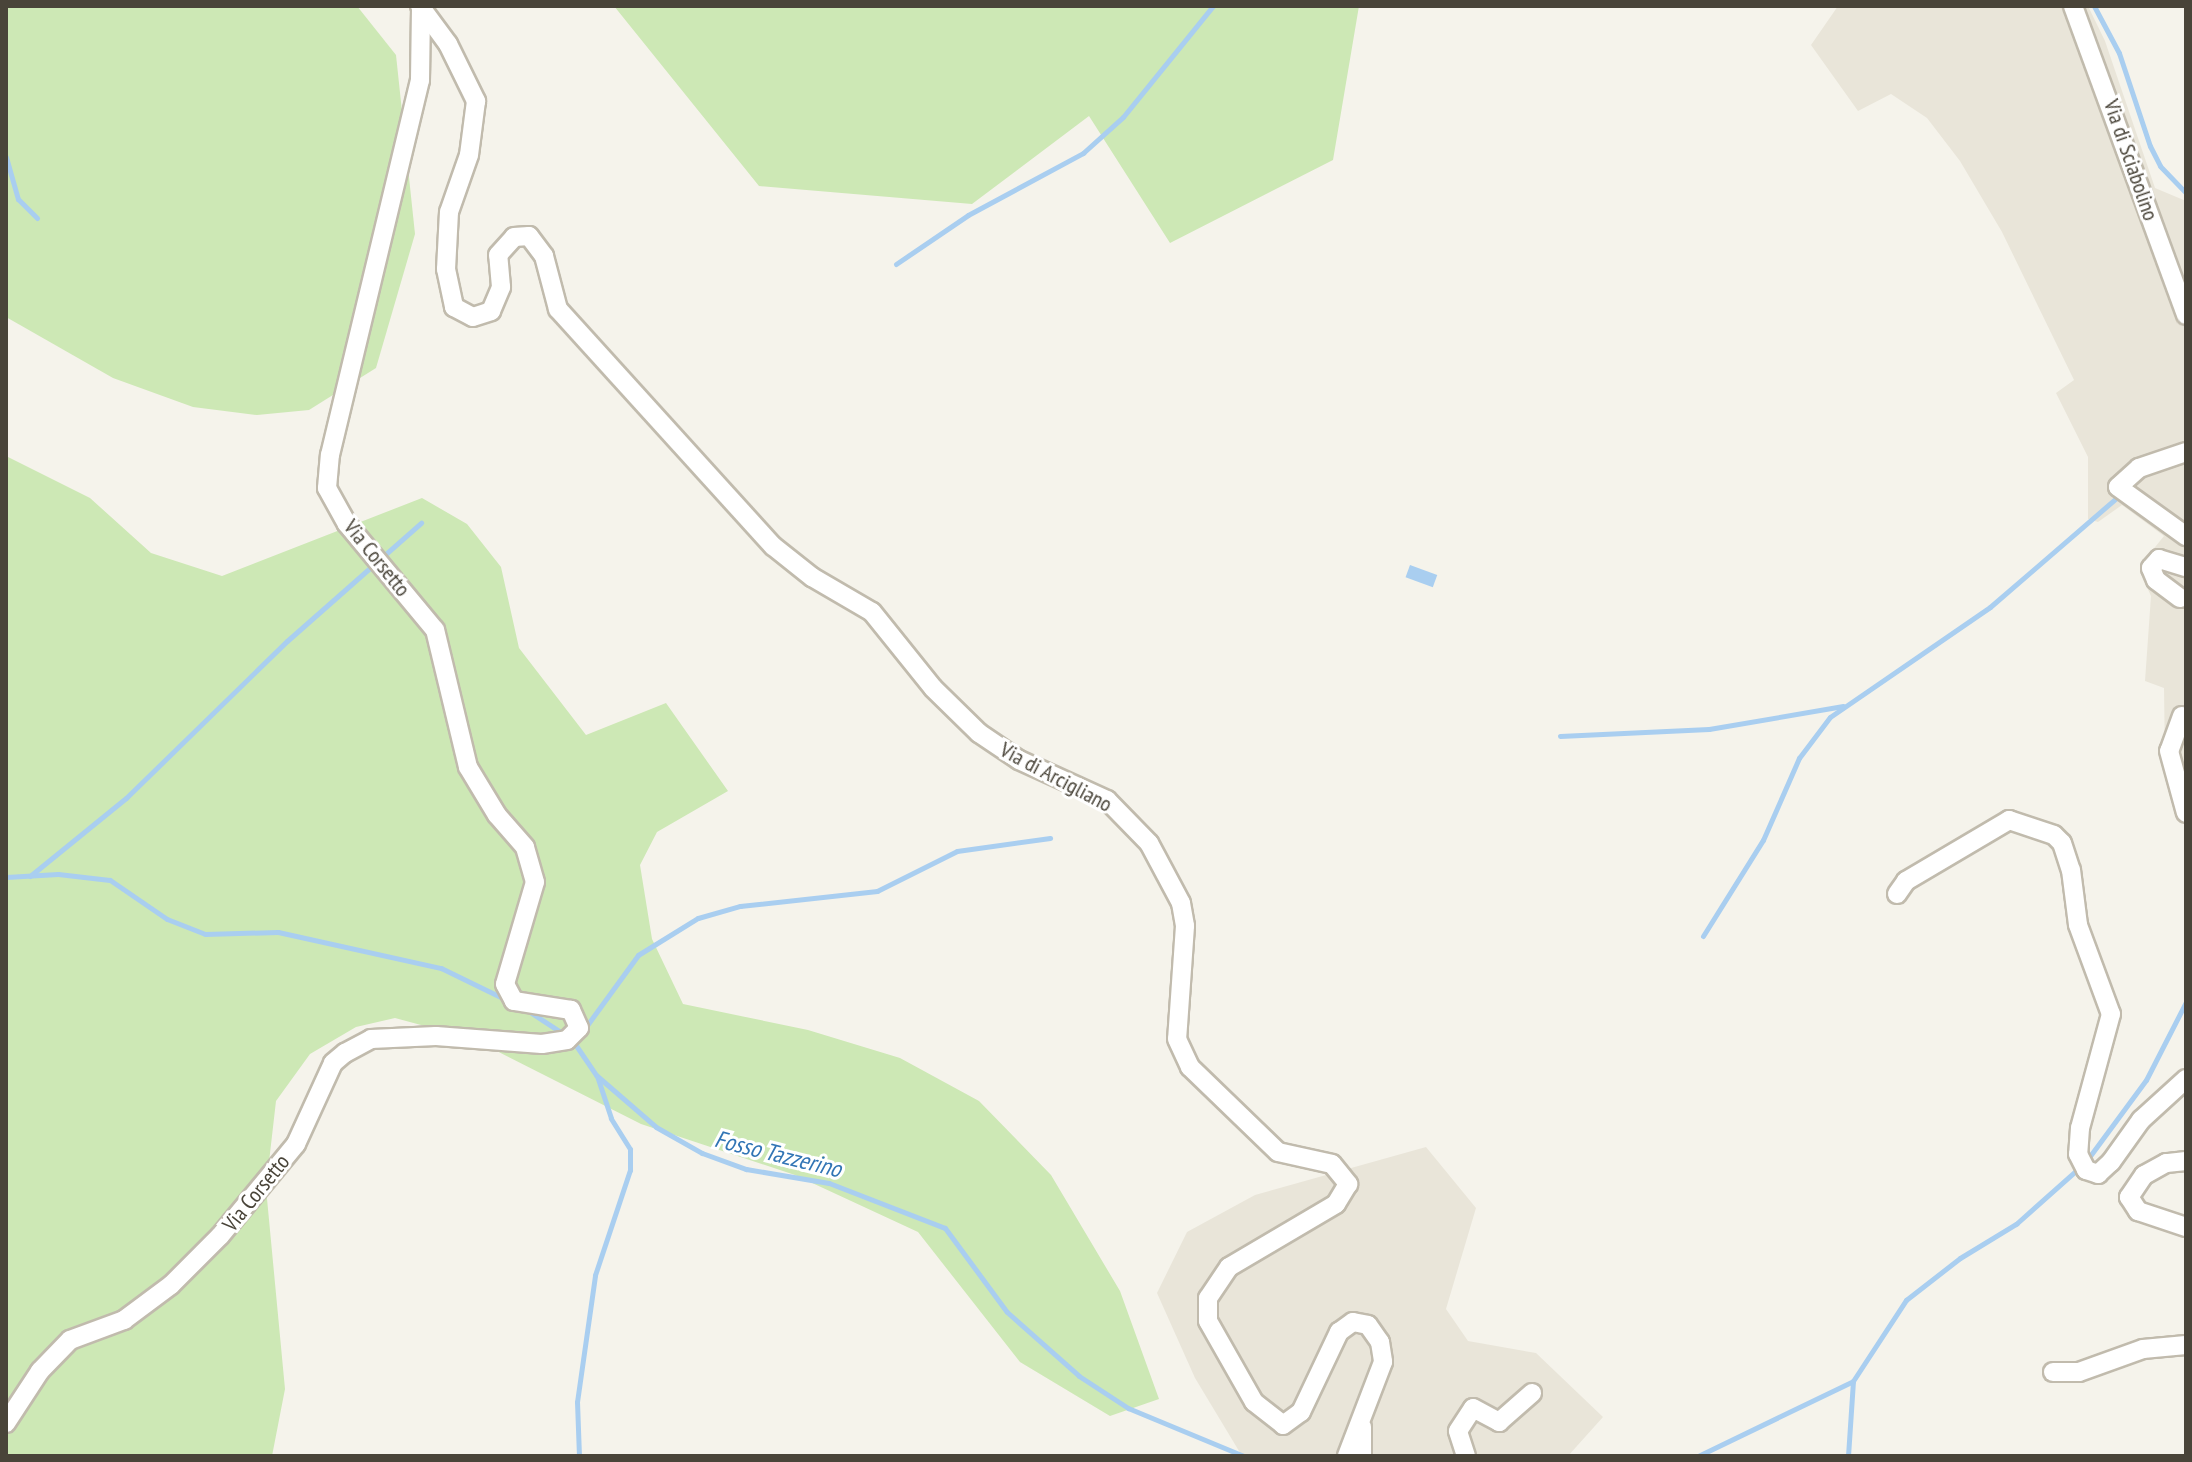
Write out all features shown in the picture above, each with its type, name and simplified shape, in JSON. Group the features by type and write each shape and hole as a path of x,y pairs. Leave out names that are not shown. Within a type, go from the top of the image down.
{"street":[{"name":"Via di Sciabolino","path":"2073,6 2186,315"},
{"name":"Via Corsetto","path":"6,1423 40,1371 70,1340 124,1320 171,1285 220,1236 296,1144 333,1063 345,1053 371,1039 436,1036 542,1044 571,1036 579,1028 571,1010 514,1001 505,984 535,882 525,847 497,815 468,767 435,630 347,524 327,488 330,455 420,80 420,7"},
{"name":"Via di Arcigliano","path":"420,7 448,44 476,101 469,155 449,212 446,269 454,307 473,317 491,311 501,287 498,255 514,237 529,236 544,256 558,309 773,546 812,577 868,607 933,688 979,733 1019,760 1107,800 1149,843 1181,903 1185,926 1177,1039 1190,1067 1278,1152 1332,1164 1348,1184 1336,1204 1252,1250 1220,1276 1208,1298 1211,1331 1260,1411 1283,1425 1301,1412 1339,1332 1353,1322 1368,1325 1380,1342 1383,1362 1347,1456"},
{"path":"2186,452 2139,468 2118,487 2186,536"},
{"path":"2180,598 2156,580 2151,568 2159,559 2186,567"},
{"path":"2182,716 2169,751 2186,813"},
{"path":"1897,894 1906,881 2009,820 2054,835 2062,843 2071,870 2078,925 2111,1014 2080,1128 2078,1154 2086,1170 2098,1174 2141,1120 2186,1079"},
{"path":"2186,1161 2166,1163 2144,1175 2129,1197 2138,1211 2186,1227"},
{"path":"2053,1372 2079,1372 2143,1349 2186,1345"},
{"path":"1466,1456 1458,1431 1465,1415 1473,1408 1499,1422 1532,1393"},
{"path":"1362,1456 1363,1412"}],"shaded area":[{"path":"1838,6 2088,6 2105,41 2155,188 2186,201 2186,764 2165,761 2164,688 2145,681 2151,596 2141,574 2143,562 2164,536 2122,505 2098,522 2088,519 2088,457 2056,393 2074,380 2002,232 1960,161 1927,118 1891,94 1858,111 1811,45"},
{"path":"1426,1147 1476,1208 1446,1309 1468,1341 1536,1353 1603,1417 1568,1456 1242,1456 1195,1378 1157,1293 1187,1232 1255,1195"}],"green space":[{"path":"6,6 357,6 396,55 415,234 376,368 309,410 257,415 193,407 113,378 6,317"},
{"path":"614,6 1359,6 1333,160 1170,243 1089,116 972,204 759,186"},
{"path":"6,456 90,498 151,553 222,576 422,498 467,524 501,567 519,648 586,735 666,703 728,791 657,832 640,865 652,939 683,1004 808,1030 900,1058 979,1101 1051,1175 1120,1291 1159,1399 1110,1416 1020,1362 918,1232 795,1175 641,1124 473,1039 395,1018 356,1027 310,1054 276,1101 266,1188 285,1389 272,1456 6,1456"}],"water":[{"path":"1410,565 1437,575 1433,587 1406,577"}],"waterway":[{"path":"896,264 968,215 1083,153 1123,117 1213,6"},
{"path":"2094,6 2119,53 2150,146 2160,166 2186,193"},
{"path":"6,157 18,199 37,218"},
{"path":"1703,936 1763,840 1799,758 1830,717 1990,607 2122,493"},
{"path":"30,876 126,798 287,641 421,523"},
{"path":"1560,736 1709,729 1843,706"},
{"path":"585,1028 638,955 698,918 740,906 877,891 957,851 1050,838"},
{"name":"Fosso Tazzerino","path":"6,877 58,874 110,880 167,919 205,934 278,932 441,968 507,1000"},
{"path":"2087,1160 2146,1080 2186,1002"},
{"name":"Fosso Tazzerino","path":"527,1010 565,1035"},
{"name":"Fosso Tazzerino","path":"573,1041 596,1075 656,1127 702,1153 746,1169 829,1183 945,1228 1007,1312 1079,1376 1128,1408 1244,1456"},
{"path":"579,1456 577,1402 595,1275 630,1170 630,1149 611,1118 597,1076"},
{"path":"1848,1456 1853,1381 1906,1300 1960,1258 2016,1224 2080,1167"},
{"path":"1698,1456 1853,1381"}]}
